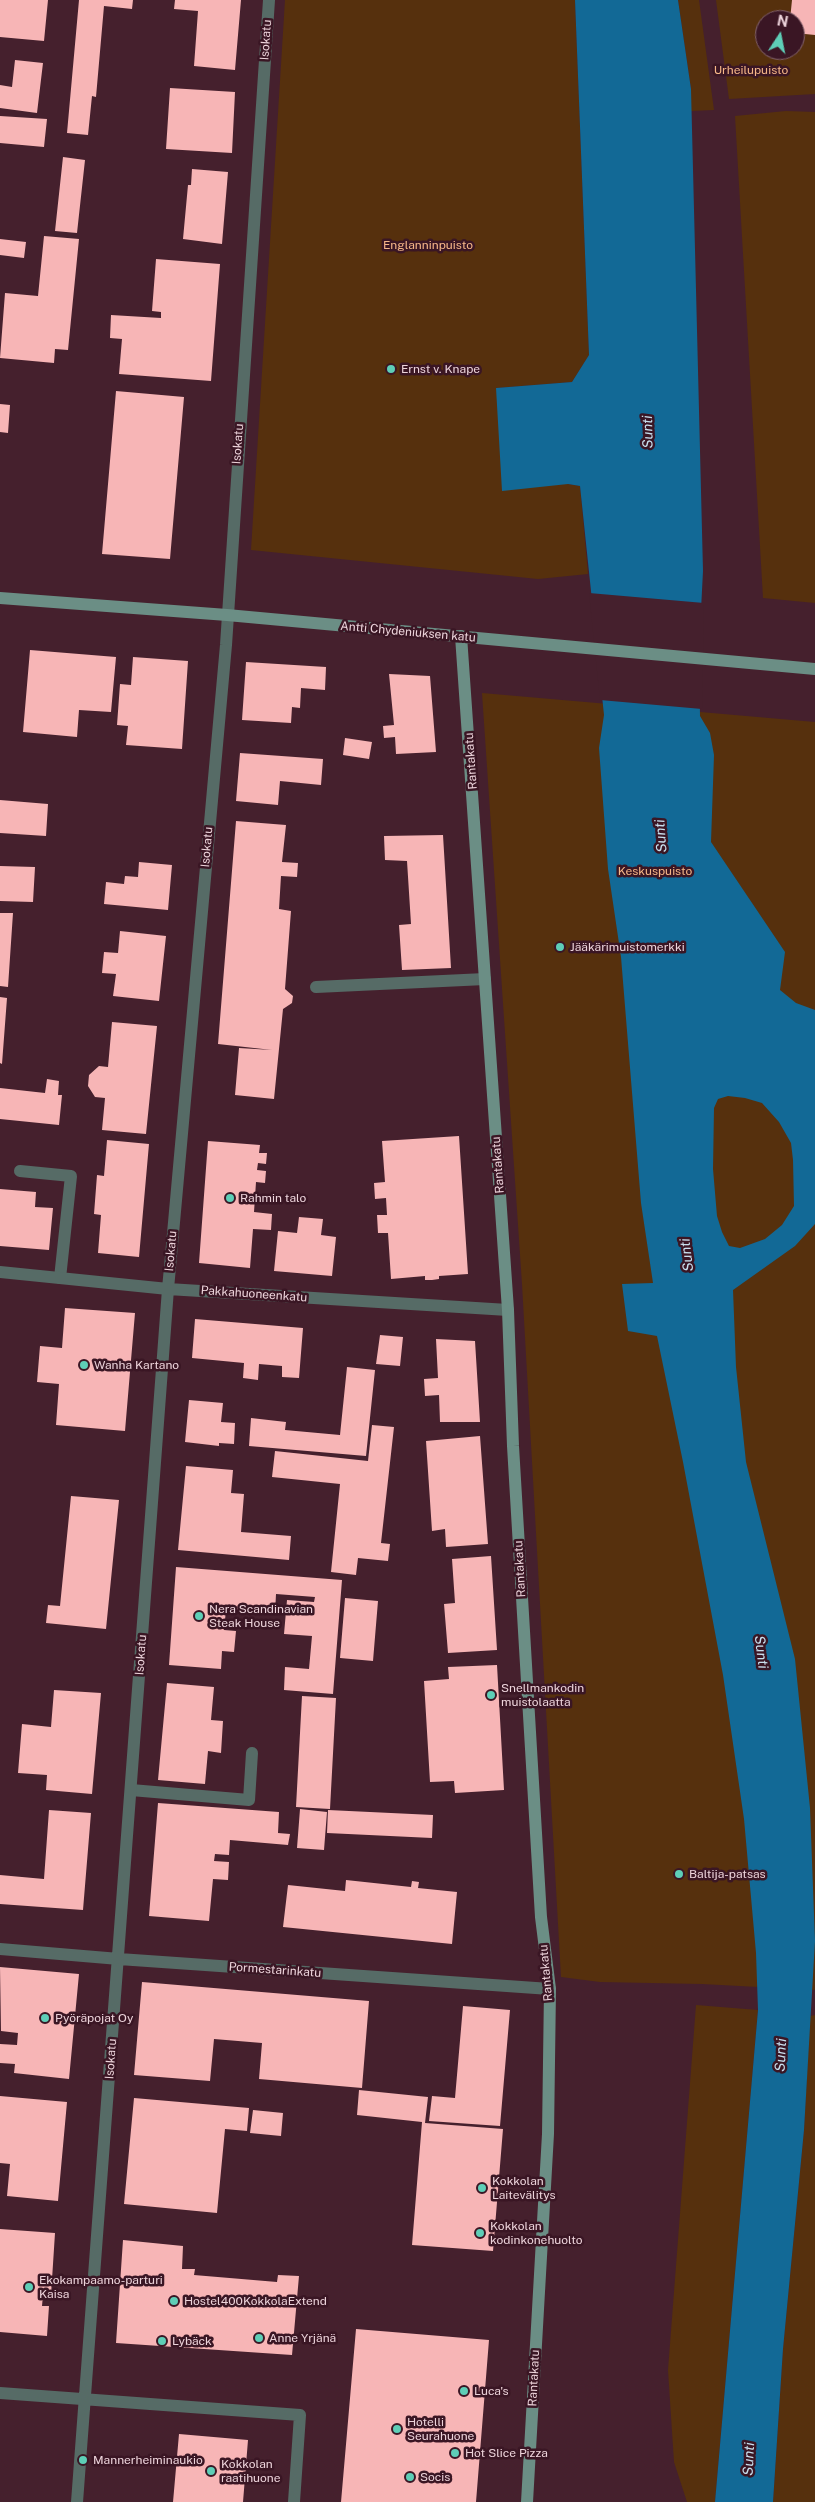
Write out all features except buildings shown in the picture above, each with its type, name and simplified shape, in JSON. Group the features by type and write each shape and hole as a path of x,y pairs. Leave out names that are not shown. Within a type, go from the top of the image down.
{"street":[{"name":"Isokatu","path":"77,2502 168,1289 227,615 269,0"},
{"name":"Antti Chydeniuksen katu","path":"0,598 227,615 815,669"},
{"name":"Rantakatu","path":"461,636 508,1310 513,1446 541,1917 550,1989 548,2134 527,2502"},
{"path":"316,987 485,979"},
{"path":"20,1170 71,1176 60,1278"},
{"name":"Pakkahuoneenkatu","path":"0,1272 168,1289 508,1310"},
{"path":"131,1790 249,1800 252,1753"},
{"name":"Pormestarinkatu","path":"0,1949 550,1989"},
{"path":"0,2393 300,2414 294,2502"}],"green space":[{"name":"Englanninpuisto","path":"285,0 575,0 589,355 572,382 496,388 568,484 580,486 588,574 538,579 251,550"},
{"path":"678,0 699,0 714,110 691,111 691,89"},
{"name":"Urheilupuisto","path":"716,0 815,0 815,94 729,99"},
{"path":"786,111 815,112 815,603 763,598 735,116"},
{"name":"Keskuspuisto","path":"482,693 815,722 815,1990 702,1984 600,1982 561,1977 522,1284"},
{"path":"696,2005 758,2010 715,2502 687,2502 674,2462 668,2370"},
{"path":"815,2015 815,2502 773,2502 783,2349 804,2130 810,2016"}],"water":[{"name":"Sunti","path":"575,0 678,0 691,89 703,571 699,649 700,716 710,733 714,755 711,842 785,952 780,990 796,1003 815,1010 815,1224 795,1246 733,1290 736,1367 746,1462 795,1659 810,1808 815,1941 804,2130 783,2349 773,2502 715,2502 758,2010 756,1953 744,1819 723,1675 683,1462 657,1336 628,1331 622,1284 653,1283 641,1203 621,957 608,869 599,748 604,715 580,486 568,484 502,491 496,388 572,382 589,355","holes":["728,1096 762,1103 779,1122 791,1143 794,1206 782,1225 765,1239 740,1248 729,1246 717,1216 713,1169 714,1108 718,1099"]}],"pier":[{"path":"589,593 704,603 702,709 600,700"}],"place":[{"name":"Ernst v. Knape","path":"391,369"},
{"name":"Jääkärimuistomerkki","path":"560,947"},
{"name":"Rahmin talo","path":"230,1198"},
{"name":"Wanha Kartano","path":"84,1365"},
{"name":"Nera Scandinavian Steak House","path":"199,1616"},
{"name":"Snellmankodin muistolaatta","path":"491,1695"},
{"name":"Baltija-patsas","path":"679,1874"},
{"name":"Pyöräpojat Oy","path":"45,2018"},
{"name":"Kokkolan Laitevälitys","path":"482,2188"},
{"name":"Kokkolan kodinkonehuolto","path":"480,2233"},
{"name":"Ekokampaamo-parturi Kaisa","path":"29,2287"},
{"name":"Hostel400KokkolaExtend","path":"174,2301"},
{"name":"Anne Yrjänä","path":"259,2338"},
{"name":"Lybäck","path":"162,2341"},
{"name":"Luca's","path":"464,2391"},
{"name":"Hotelli Seurahuone","path":"397,2429"},
{"name":"Hot Slice Pizza","path":"455,2453"},
{"name":"Mannerheiminaukio","path":"83,2460"},
{"name":"Kokkolan raatihuone","path":"211,2471"},
{"name":"Socis","path":"410,2477"}]}
